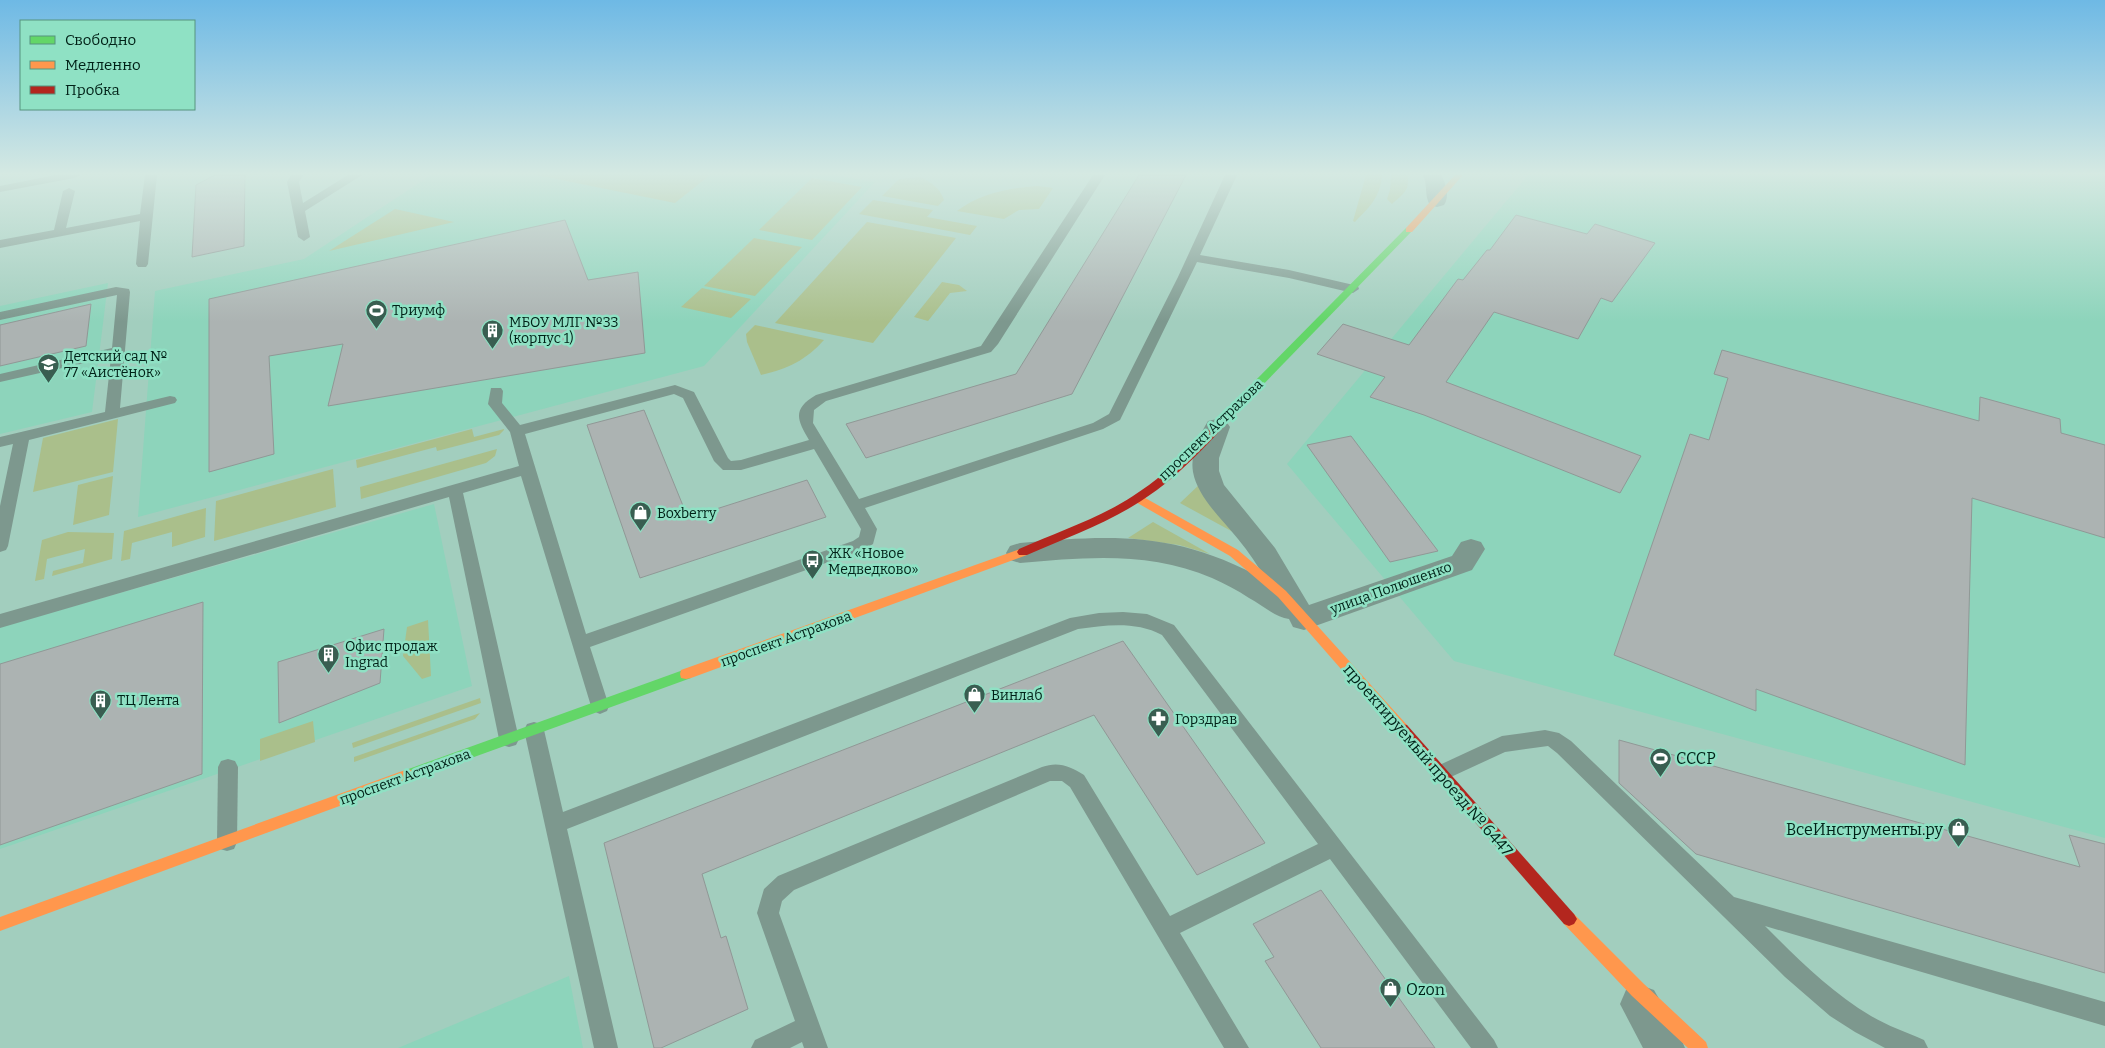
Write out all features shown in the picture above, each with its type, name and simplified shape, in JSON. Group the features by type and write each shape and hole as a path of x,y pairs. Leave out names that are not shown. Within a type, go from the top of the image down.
{"street":[{"name":"проспект Астрахова","path":"0,924 1020,553 1092,522 1138,498 1181,463 1415,224"},
{"path":"1217,427 1207,450 1208,478 1217,493 1266,556 1304,619"},
{"name":"проектируемый проезд № 6447","path":"1138,498 1234,553 1277,589 1575,925 1700,1048"},
{"path":"1020,553 1108,547 1155,550 1173,554 1220,570 1248,583 1304,619"},
{"name":"улица Полюшенко","path":"1304,619 1462,562 1471,549"},
{"path":"1614,965 1633,991 1665,1048"}],"lane":[{"path":"59,233 61,224"},
{"path":"0,244 106,224"},
{"path":"142,264 145,224"},
{"path":"302,224 304,237"},
{"path":"580,643 859,545 866,540 869,529 806,423 804,415 807,408 821,398 975,354 986,349 1067,224"},
{"path":"855,506 1098,426 1115,417 1209,224"},
{"path":"1193,258 1290,274 1353,289"},
{"path":"0,316 123,291 112,414"},
{"path":"0,378 118,351"},
{"path":"517,431 675,389 689,395 722,461 728,466 741,465 817,443"},
{"path":"496,391 496,404 517,431 526,469 600,706"},
{"path":"0,442 170,400"},
{"path":"0,546 22,437"},
{"path":"0,621 526,469"},
{"path":"454,490 509,739"},
{"path":"555,824 1076,623 1106,619 1146,620 1168,630 1486,1048"},
{"path":"534,730 606,1048"},
{"path":"1440,774 1502,744 1545,738 1552,739 1564,747 1804,979 1870,1029 1902,1044 1916,1048"},
{"path":"227,842 228,767"},
{"path":"764,1048 812,1037 768,913 772,896 786,883 1049,774 1065,774 1077,781 1237,1048"},
{"path":"1165,929 1333,847"},
{"path":"1727,905 2105,1014"}],"shaded area":[{"path":"357,224 836,224 704,366 138,517 155,291 304,259"},
{"path":"372,224 446,224 329,251"},
{"path":"765,224 827,224 812,240 759,230"},
{"path":"865,224 878,224 956,238 873,343 775,323"},
{"path":"911,224 965,224 977,226 970,235"},
{"path":"1487,224 2105,224 2105,838 1454,661 1287,464"},
{"path":"754,238 802,247 755,296 704,286"},
{"path":"942,282 959,285 967,291 950,293 928,321 914,317"},
{"name":"Детский сад № 77 «Аистёнок»","path":"108,283 92,412 0,434 0,306"},
{"path":"702,288 751,299 731,318 681,307"},
{"path":"755,325 824,340 796,363 761,375 747,342 746,334"},
{"path":"118,419 113,472 33,492 43,438"},
{"path":"472,429 474,437 504,430 499,435 437,451 436,447 357,468 356,460"},
{"path":"497,449 495,456 486,463 361,499 360,487"},
{"path":"333,469 336,507 214,541 216,501"},
{"path":"113,476 109,515 73,525 78,485"},
{"path":"1201,483 1244,538 1180,503"},
{"path":"434,504 472,686 0,849 0,627"},
{"path":"206,508 205,537 172,547 172,532 132,543 130,559 121,561 124,531"},
{"path":"1153,522 1210,554 1179,545 1128,538"},
{"path":"68,532 114,533 112,559 52,576 53,571 83,563 85,549 47,559 44,579 35,581 42,540"},
{"path":"428,620 431,676 422,679 403,656 407,627"},
{"path":"480,698 481,703 353,748 352,743"},
{"path":"480,713 475,719 354,762 354,757"},
{"path":"313,721 315,742 260,761 260,739"},
{"path":"569,976 583,1048 398,1048"}],"building":[{"path":"194,224 244,224 244,246 192,257"},
{"name":"МБОУ МЛГ №33 (корпус 1)","path":"547,224 566,224 588,280 638,272 645,353 328,406 343,344 269,356 274,454 209,472 209,299"},
{"path":"1109,224 1161,224 1072,394 866,458 846,424 1016,374"},
{"path":"1509,224 1549,224 1587,234 1595,224 1655,243 1612,302 1601,298 1578,339 1494,312 1446,382 1641,456 1620,493 1424,415 1370,397 1385,377 1317,354 1343,324 1409,345 1458,279 1463,280 1487,250 1490,250"},
{"path":"91,304 86,346 0,366 0,325"},
{"path":"1722,350 1979,421 1980,397 2060,419 2061,433 2105,445 2105,538 1972,498 1965,765 1756,689 1756,711 1614,655 1690,434 1709,440 1728,378 1714,374"},
{"path":"644,410 688,518 807,480 826,517 640,578 587,425"},
{"path":"1351,436 1438,551 1390,562 1307,445"},
{"name":"ТЦ Лента","path":"203,602 202,774 0,845 0,664"},
{"name":"Офис продаж Ingrad","path":"384,629 380,683 279,723 278,662"},
{"path":"1123,641 1265,843 1197,875 1094,715 702,874 721,938 726,936 748,1009 661,1048 654,1048 604,843"},
{"path":"1619,740 2080,867 2069,835 2105,844 2105,973 1696,854 1619,783"},
{"path":"1321,890 1435,1048 1321,1048 1265,961 1274,957 1253,924"}],"traffic: fast":[{"path":"1251,391 1409,230"},
{"path":"408,775 686,674"}],"traffic: slow":[{"path":"1409,230 1415,224"},
{"path":"1138,498 1234,553 1282,594 1402,729"},
{"path":"686,674 1023,552"},
{"path":"0,924 408,775"},
{"path":"1569,919 1638,990 1700,1048"}],"traffic: jam":[{"path":"1023,552 1110,514 1153,488 1197,448 1251,391"},
{"path":"1402,729 1569,919"}],"place":[{"name":"Триумф","path":"376,329"},
{"name":"МБОУ МЛГ №33 (корпус 1)","path":"493,349"},
{"name":"Детский сад № 77 «Аистёнок»","path":"48,383"},
{"name":"Boxberry","path":"641,532"},
{"name":"ЖК «Новое Медведково»","path":"812,580"},
{"name":"Офис продаж Ingrad","path":"329,673"},
{"name":"Винлаб","path":"975,714"},
{"name":"ТЦ Лента","path":"101,719"},
{"name":"Горздрав","path":"1159,738"},
{"name":"СССР","path":"1660,777"},
{"name":"ВсеИнструменты.ру","path":"1959,848"},
{"name":"Ozon","path":"1390,1008"}]}
